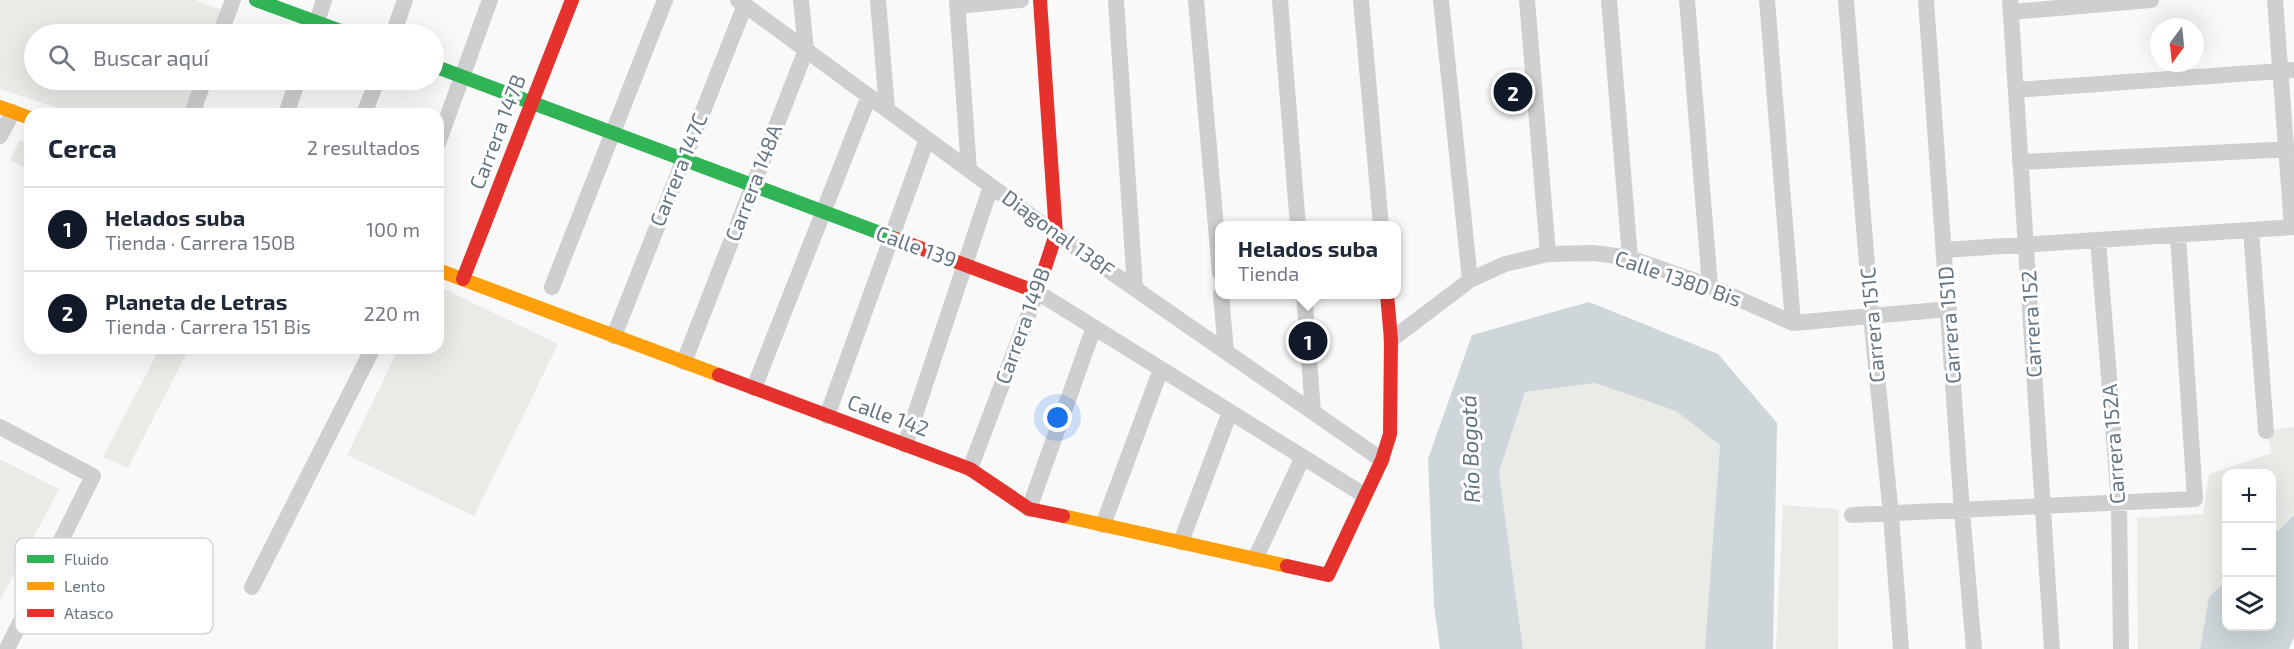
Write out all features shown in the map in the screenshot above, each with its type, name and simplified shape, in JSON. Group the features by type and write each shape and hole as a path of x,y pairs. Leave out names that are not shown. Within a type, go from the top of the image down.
{"street":[{"path":"224,24 233,0"},
{"path":"256,0 305,24"},
{"path":"317,24 324,0"},
{"path":"397,24 405,0"},
{"path":"444,128 490,0"},
{"name":"Carrera 147B","path":"463,279 572,0"},
{"path":"552,287 665,0"},
{"name":"Carrera 148A","path":"684,362 806,50 801,0"},
{"path":"878,0 886,109"},
{"path":"969,170 957,3 1021,0"},
{"name":"Carrera 149B","path":"970,469 1037,292 1056,234 1040,0"},
{"path":"1116,0 1135,288"},
{"path":"1196,0 1215,221"},
{"path":"1280,0 1298,221"},
{"path":"1361,0 1381,221"},
{"path":"1441,0 1470,280"},
{"path":"1527,0 1548,254"},
{"path":"1609,0 1630,258"},
{"path":"1687,0 1710,286"},
{"path":"1767,0 1793,323"},
{"name":"Carrera 151C","path":"1846,0 1901,649"},
{"name":"Carrera 151D","path":"1926,0 1962,512 1974,649"},
{"path":"2011,6 2151,0"},
{"path":"1944,250 2293,227 2287,70 2275,0"},
{"name":"Diagonal 138F","path":"742,3 1056,234 1382,460"},
{"name":"Carrera 147C","path":"614,336 742,3"},
{"name":"Carrera 152","path":"2011,6 2052,649"},
{"name":"Calle 139","path":"444,70 1037,292 1364,495"},
{"path":"2016,90 2287,70"},
{"path":"194,108 200,90"},
{"path":"288,108 294,90"},
{"path":"366,108 373,90"},
{"path":"754,388 869,96"},
{"path":"0,136 6,109 24,116"},
{"path":"827,416 927,138"},
{"path":"2020,162 2290,149"},
{"path":"905,445 991,186"},
{"path":"2251,230 2266,432"},
{"path":"1852,515 1962,512 2195,499 2178,235"},
{"name":"Carrera 152A","path":"2098,240 2119,502 2121,649"},
{"name":"Calle 138D Bis","path":"1391,340 1470,280 1505,264 1548,254 1594,253 1630,258 1710,286 1793,323 1949,309"},
{"name":"Calle 142","path":"444,272 970,469 1029,509 1328,575 1364,495"},
{"path":"1221,299 1226,352"},
{"path":"1304,299 1313,412"},
{"path":"1364,495 1382,460 1390,434 1391,340 1387,299"},
{"path":"1029,509 1094,327"},
{"path":"252,587 371,354"},
{"path":"1103,525 1161,369"},
{"path":"1181,542 1230,412"},
{"path":"0,427 93,476 62,538"},
{"path":"1255,559 1303,457"},
{"path":"7,649 15,633"}],"shaded area":[{"path":"0,0 195,0 224,11 219,24 24,24 24,90 196,90 190,108 58,108 0,89"},
{"path":"20,140 24,142 24,167 10,160"},
{"path":"444,289 558,344 474,516 347,455 396,354 444,354"},
{"path":"157,354 186,354 128,468 103,457"},
{"path":"1595,383 1676,411 1720,445 1706,649 1523,649 1499,472 1525,392"},
{"path":"2294,427 2294,515 2276,533 2276,469 2224,469 2272,453 2266,431"},
{"path":"0,459 59,489 33,538 15,538 15,573 0,601"},
{"path":"2222,470 2222,585 2209,597 2200,649 2138,649 2137,518 2203,514 2209,474"},
{"path":"1783,505 1839,509 1838,649 1776,649"}],"water":[{"name":"Río Bogotá","path":"1589,302 1718,354 1777,423 1773,649 1705,649 1720,445 1676,411 1595,383 1525,392 1499,472 1523,649 1440,649 1434,605 1428,459 1472,335"},
{"path":"2294,515 2294,637 2289,649 2200,649 2209,597 2222,585 2222,631 2276,631 2276,533"}],"traffic: fast":[{"path":"256,0 322,24"},
{"path":"444,70 896,239"}],"traffic: slow":[{"path":"0,107 24,116"},
{"path":"444,272 719,375"},
{"path":"1063,516 1287,566"}],"traffic: jam":[{"path":"463,279 572,0"},
{"path":"896,239 1037,292 1056,234 1040,0"},
{"path":"1287,566 1328,575 1382,460 1390,434 1391,340 1387,299"},
{"path":"719,375 970,469 1029,509 1063,516"}],"place":[{"name":"Planeta de Letras","path":"1513,92"},
{"name":"Helados suba","path":"1308,341"}]}
